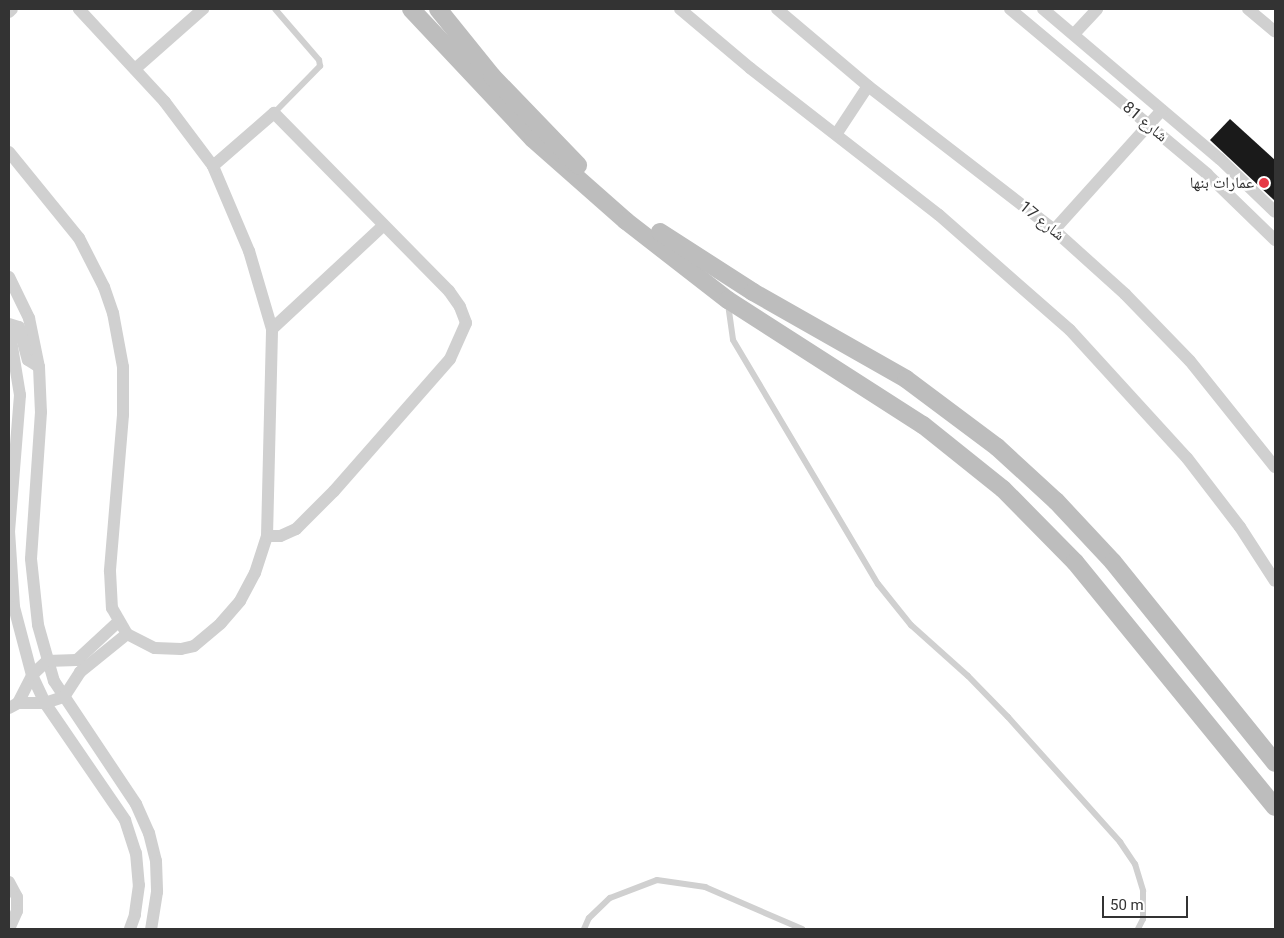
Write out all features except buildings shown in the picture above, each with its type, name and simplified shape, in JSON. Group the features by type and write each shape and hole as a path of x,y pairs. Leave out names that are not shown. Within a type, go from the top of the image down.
{"main road":[{"path":"411,9 504,110 563,167 626,222 728,300 922,425 1009,494 1075,562 1275,807"},
{"path":"438,9 530,117 579,166 641,218 674,243 753,292 906,379 968,423 1026,472 1113,562 1275,763"}],"street":[{"path":"9,12 12,9"},
{"path":"9,152 79,238 104,287 113,313 123,367 124,415 110,571 110,594 118,622 128,634 155,648 170,650 194,646 206,638 240,601 255,573 267,536 272,329 249,251 213,166 136,69 79,9"},
{"path":"136,69 203,9"},
{"path":"680,9 750,68 939,215 1070,330 1186,458 1240,527 1275,581"},
{"name":"شارع 17","path":"777,9 868,86 1054,230 1171,340 1220,396 1275,467"},
{"name":"شارع 81","path":"1010,9 1207,174 1275,240"},
{"name":"شارع 81","path":"1043,9 1162,110 1275,212"},
{"path":"1074,34 1097,9"},
{"path":"1248,9 1275,32"},
{"path":"836,133 868,86"},
{"path":"1054,230 1162,110"},
{"path":"213,166 274,113 449,291 460,307 466,323 460,342 450,359 334,492 296,528 280,536 267,536"},
{"path":"272,329 383,226"},
{"path":"9,277 29,318 39,367 41,412 31,559 38,625 47,661 64,697 136,804 149,834 156,861 157,892 151,929"},
{"path":"9,324 17,324 28,360 39,367"},
{"path":"9,330 20,395 10,566 14,607 32,675 45,703 125,820 136,853 139,885 135,914 130,929"},
{"path":"13,706 32,675 47,661 77,660 118,622"},
{"path":"13,706 45,703 64,697 80,672 128,634"},
{"path":"9,882 17,897 17,911 9,929"}],"lane":[{"path":"274,113 320,66 319,60 275,9"},
{"path":"728,300 733,340 878,584 911,625 968,676 1008,717 1120,842 1135,864 1143,891 1143,919 1138,929"},
{"path":"584,929 589,918 610,898 657,880 705,887 802,929"}],"place":[{"name":"عمارات بنها","path":"1264,183"}]}
